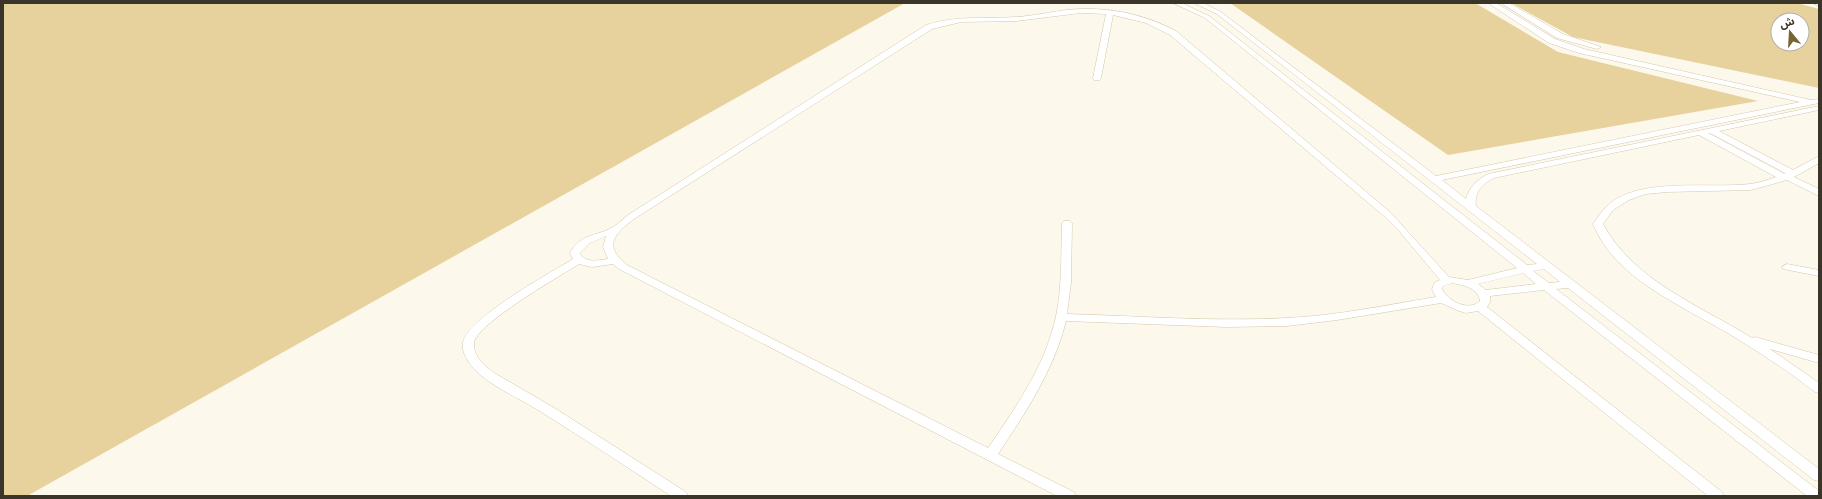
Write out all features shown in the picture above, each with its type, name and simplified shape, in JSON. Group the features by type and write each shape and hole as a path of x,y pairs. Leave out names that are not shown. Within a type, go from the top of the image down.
{"street":[{"path":"1176,3 1207,17 1546,286 1816,496"},
{"path":"1491,3 1552,40 1582,51 1818,103"},
{"path":"1504,3 1560,36 1587,45 1818,103"},
{"path":"1203,4 1220,13 1471,208 1548,265 1819,476"},
{"path":"614,261 589,264 578,260 575,253 580,245 614,230 631,217 929,27 956,20 1022,19 1077,11 1110,12 1143,19 1173,33 1387,214 1403,230 1446,280"},
{"path":"1097,78 1110,12"},
{"path":"1471,208 1470,198 1473,190 1480,182 1491,176 1701,133 1818,103"},
{"path":"1434,179 1818,103"},
{"path":"1712,130 1819,193"},
{"path":"1701,133 1789,176"},
{"path":"1819,159 1789,176 1763,184 1736,188 1685,189 1648,192 1621,200 1603,215 1598,224 1609,246 1632,269 1744,337 1819,389"},
{"path":"990,455 1026,402 1041,375 1061,317 1067,274 1067,223"},
{"path":"614,230 609,238 607,246 609,254 614,261 1069,496"},
{"path":"578,260 492,316 475,330 469,339 468,347 473,360 491,377 606,446 681,496"},
{"path":"1468,283 1548,265"},
{"path":"1787,267 1819,273"},
{"path":"1480,308 1485,302 1483,294 1468,283 1456,280 1446,280 1437,286 1438,292 1443,299 1461,308 1480,308 1717,496"},
{"path":"1483,294 1572,284"},
{"path":"1061,317 1226,323 1287,322 1337,316 1443,299"},
{"path":"1744,337 1819,359"}],"shaded area":[{"path":"3,3 905,3 27,496 3,496"},
{"path":"1230,3 1475,3 1558,52 1758,101 1448,155"},
{"path":"1511,3 1797,3 1819,9 1819,88 1573,37"}]}
